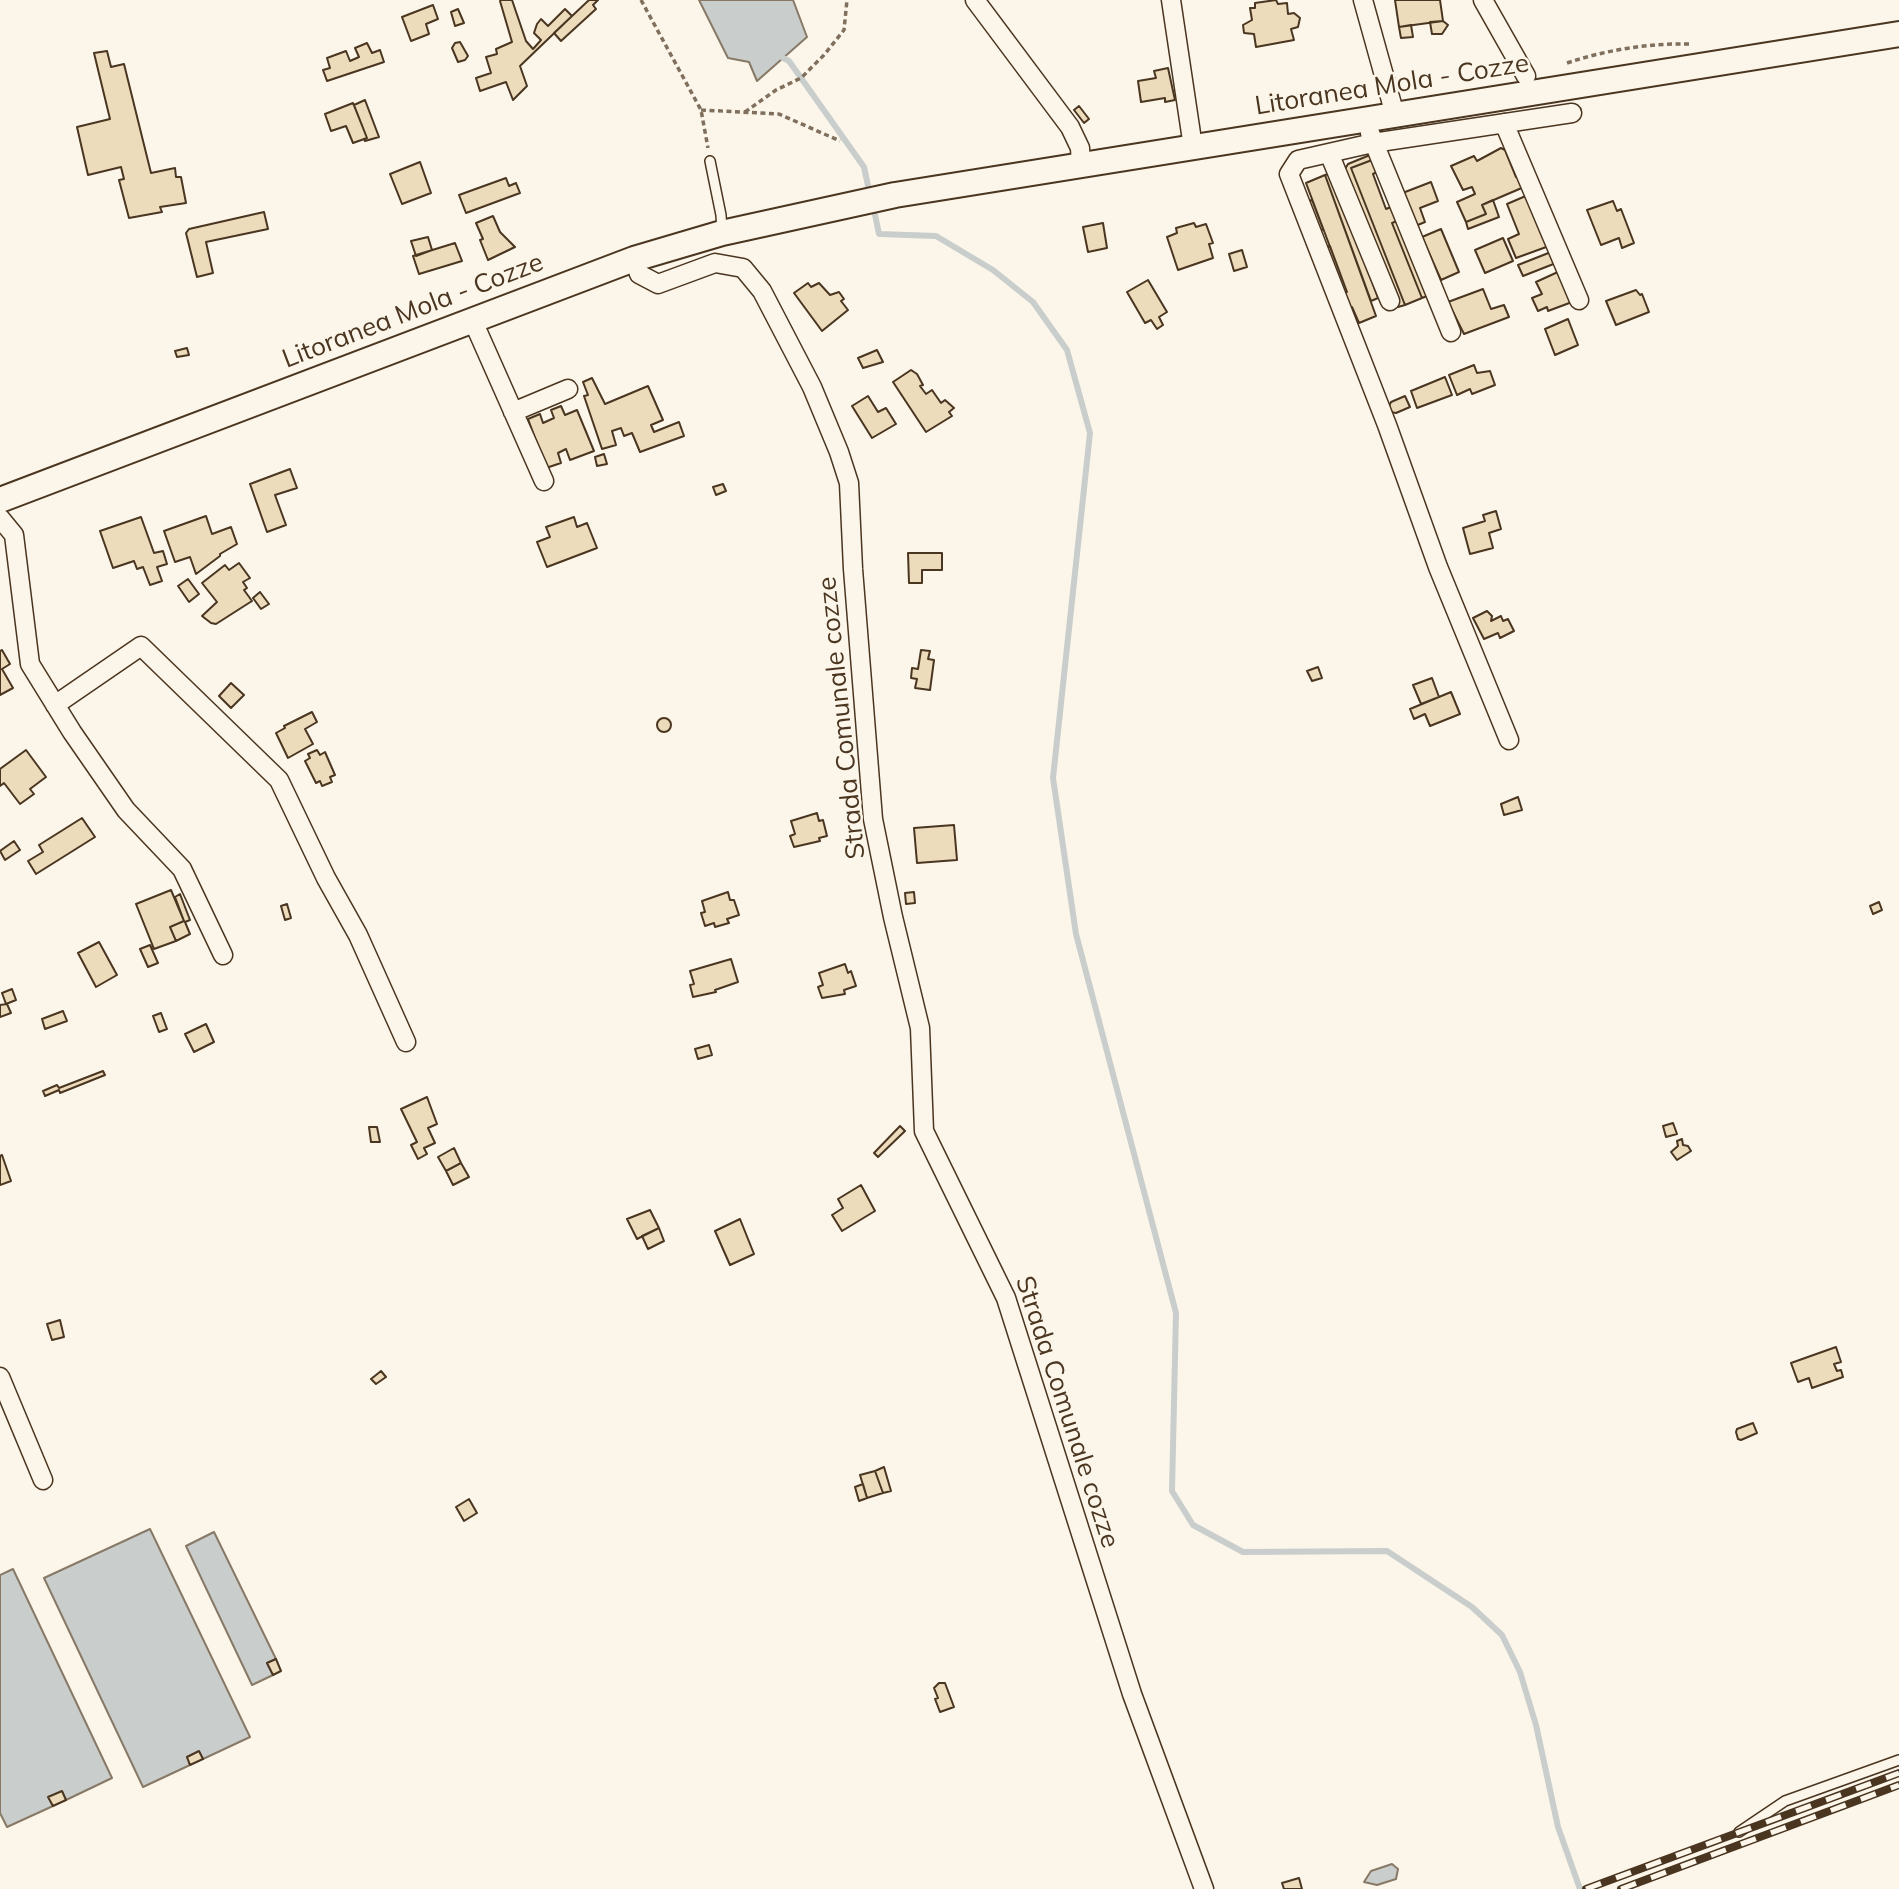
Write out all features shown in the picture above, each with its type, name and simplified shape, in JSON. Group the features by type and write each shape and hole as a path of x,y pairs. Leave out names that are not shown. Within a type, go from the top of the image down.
{"street":[{"path":"975,0 1070,127 1080,148 1081,165"},
{"path":"1171,0 1193,147"},
{"path":"1363,0 1395,115"},
{"path":"1483,0 1525,76"},
{"name":"Litoranea Mola - Cozze","path":"0,500 634,259 722,233 895,195 1193,147 1370,131 1395,115 1899,34"},
{"path":"1508,740 1438,567 1387,425 1289,174 1298,160 1329,153 1370,131 1504,123 1572,113"},
{"path":"1504,123 1579,300"},
{"path":"1370,131 1451,332"},
{"path":"1329,153 1390,301"},
{"name":"Strada Comunale cozze","path":"634,259 639,274 658,284 715,263 743,268 762,291 813,387 839,452 849,483 853,569 873,819 920,1028 924,1131 1006,1298 1132,1694 1204,1889"},
{"path":"473,321 544,481"},
{"path":"513,412 568,389"},
{"path":"0,518 14,534 30,664 126,810 182,869 223,955"},
{"path":"55,705 141,646 279,780 326,878 358,935 406,1042"},
{"path":"0,1377 43,1480"}],"lane":[{"path":"710,161 722,233"},
{"path":"1739,1832 1785,1801 1899,1760"}],"path":[{"path":"641,0 701,110 710,161"},
{"path":"745,112 776,90 800,78 824,55 844,30 847,0"},
{"path":"701,110 779,114 840,141"}],"shaded area":[{"path":"699,0 793,0 807,37 757,81 749,62 728,58"},
{"path":"150,1529 250,1737 203,1759 199,1752 187,1757 190,1765 143,1787 44,1578"},
{"path":"214,1532 276,1659 267,1663 273,1675 252,1685 186,1546"},
{"path":"13,1569 112,1778 66,1800 62,1792 49,1798 53,1806 7,1827 0,1813 0,1575"},
{"path":"1392,1864 1398,1869 1396,1879 1377,1885 1364,1882 1371,1871"}],"building":[{"path":"501,0 512,0 526,41 533,49 541,40 534,33 541,19 548,26 565,9 572,16 520,66 527,86 513,100 506,82 480,91 476,78 491,73 486,57 497,54 496,49 512,42"},
{"path":"589,0 598,0 593,5 596,9 561,41 554,33"},
{"path":"1276,0 1278,4 1287,3 1288,14 1294,13 1300,18 1298,27 1291,29 1294,40 1256,47 1254,34 1244,33 1243,25 1252,20 1250,8 1255,8 1255,3"},
{"path":"1395,0 1440,0 1443,21 1399,27"},
{"path":"433,5 438,19 426,24 429,34 411,41 402,17"},
{"path":"458,9 464,23 455,26 451,12"},
{"path":"1443,21 1448,25 1442,34 1432,34 1430,22"},
{"path":"1411,25 1413,37 1401,38 1399,27"},
{"path":"460,42 468,56 458,62 452,48 455,43"},
{"path":"367,43 372,53 380,50 384,62 327,81 323,70 330,68 327,58 346,51 350,61 359,57 355,48"},
{"path":"107,51 111,67 124,64 151,173 175,168 176,177 181,177 186,203 160,207 162,212 129,218 119,180 124,179 121,167 88,175 77,127 110,119 94,53"},
{"path":"1168,68 1175,100 1165,102 1165,98 1141,102 1138,81 1156,78 1154,71"},
{"path":"365,100 379,137 365,141 367,138 354,105"},
{"path":"353,103 367,138 353,143 346,126 331,131 325,114"},
{"path":"1079,106 1089,119 1084,123 1074,110"},
{"path":"1501,148 1505,150 1516,177 1520,176 1524,187 1482,205 1486,214 1466,222 1457,202 1475,194 1472,187 1463,190 1451,166 1474,156 1477,161"},
{"path":"1370,155 1372,160 1351,168 1405,305 1398,307 1345,169 1348,164"},
{"path":"1372,160 1377,172 1373,174 1386,209 1391,207 1397,221 1392,223 1422,298 1405,305 1351,168"},
{"path":"420,162 431,193 402,204 390,174"},
{"path":"1331,173 1378,298 1371,301 1325,175"},
{"path":"1325,175 1376,316 1359,323 1352,307 1349,308 1344,294 1347,292 1306,183"},
{"path":"506,178 509,186 516,183 520,193 466,213 459,195"},
{"path":"1431,182 1438,201 1420,208 1425,222 1413,227 1400,194"},
{"path":"1528,195 1549,246 1516,258 1508,239 1519,234 1507,204"},
{"path":"1312,200 1323,229 1320,231 1309,201"},
{"path":"1493,200 1499,217 1468,229 1466,222 1486,214 1482,205"},
{"path":"1613,201 1617,211 1621,209 1634,243 1622,248 1619,238 1601,245 1587,210"},
{"path":"264,212 268,229 206,242 213,273 197,277 186,233 189,229"},
{"path":"493,216 500,232 515,247 488,260 476,223"},
{"path":"1397,221 1427,296 1422,298 1392,223"},
{"path":"1103,223 1107,248 1088,252 1083,227"},
{"path":"1194,223 1196,227 1206,224 1213,243 1209,244 1213,258 1178,270 1167,237 1177,233 1176,228"},
{"path":"1441,229 1459,272 1441,280 1422,237"},
{"path":"428,237 432,250 416,256 411,241"},
{"path":"1503,238 1513,261 1485,273 1475,250"},
{"path":"455,243 462,261 419,274 413,256"},
{"path":"1330,246 1347,292 1344,294 1326,247"},
{"path":"1242,250 1247,267 1234,271 1229,254"},
{"path":"1551,252 1556,263 1523,276 1518,265"},
{"path":"1560,271 1572,302 1548,311 1547,307 1538,311 1532,298 1542,294 1536,282"},
{"path":"1148,280 1167,312 1159,317 1163,325 1157,329 1151,320 1145,323 1127,292"},
{"path":"808,283 811,287 819,283 830,295 839,292 844,299 841,301 848,310 822,331 794,293"},
{"path":"1483,289 1491,309 1504,305 1509,317 1464,334 1448,302"},
{"path":"1636,290 1642,294 1649,312 1616,325 1606,301"},
{"path":"1568,319 1578,345 1555,355 1545,329"},
{"path":"187,348 189,355 177,357 175,351"},
{"path":"877,350 883,362 863,368 858,358"},
{"path":"1474,365 1477,373 1490,371 1495,385 1472,394 1470,389 1457,395 1449,375"},
{"path":"911,370 917,374 923,385 920,386 926,394 932,390 941,403 945,400 954,408 949,412 952,416 926,432 893,382"},
{"path":"1445,377 1452,395 1417,408 1411,391"},
{"path":"592,378 605,404 648,386 663,420 651,425 654,432 679,422 684,436 640,452 632,433 624,436 621,428 612,431 616,445 602,449 584,396 588,395 583,382"},
{"path":"868,396 878,412 886,408 896,424 872,438 852,406"},
{"path":"1405,396 1410,407 1396,413 1391,412 1391,402"},
{"path":"561,406 565,415 577,410 594,451 570,460 566,449 558,453 561,463 546,468 528,419 540,414 543,423 554,418 551,410"},
{"path":"604,454 607,464 597,466 595,457"},
{"path":"290,469 297,488 275,495 286,525 267,532 250,484"},
{"path":"723,484 726,491 716,495 713,487"},
{"path":"1496,511 1501,529 1489,533 1493,548 1470,554 1463,528 1485,521 1483,515"},
{"path":"206,516 212,534 231,527 237,544 196,574 190,557 175,562 164,531"},
{"path":"141,517 154,553 163,551 167,564 157,567 162,581 150,585 143,567 137,569 134,561 113,568 100,531"},
{"path":"574,517 577,527 587,523 597,548 547,567 537,542 550,537 546,527"},
{"path":"908,553 942,553 942,570 922,570 922,583 909,583"},
{"path":"239,563 250,578 243,582 247,588 244,590 252,601 216,624 211,623 202,616 217,602 202,583 225,565 229,570"},
{"path":"188,579 199,594 189,602 178,586"},
{"path":"260,592 269,604 261,609 253,598"},
{"path":"1487,611 1492,616 1491,621 1501,616 1503,621 1508,619 1514,631 1500,638 1498,633 1484,639 1473,618"},
{"path":"2,650 10,664 2,669 13,688 0,695 0,651"},
{"path":"921,650 930,651 928,659 934,660 930,690 915,688 917,679 911,678 912,668 918,669"},
{"path":"1318,667 1322,678 1312,681 1307,671"},
{"path":"1432,678 1439,697 1421,704 1413,685"},
{"path":"231,683 244,695 231,708 219,696"},
{"path":"1451,692 1460,714 1430,726 1425,714 1414,719 1410,709"},
{"path":"312,712 317,722 305,729 313,744 288,758 276,733"},
{"path":"664,718 669,720 669,730 664,732 659,730 657,725 659,720"},
{"path":"26,750 46,777 30,789 34,794 20,804 4,783 0,786 0,769"},
{"path":"317,750 320,755 325,752 335,775 330,777 332,782 322,786 320,781 316,783 305,761 310,758 308,754"},
{"path":"1518,797 1522,810 1504,815 1501,804"},
{"path":"817,813 819,821 823,820 827,836 819,838 820,841 794,847 790,836 795,834 791,821"},
{"path":"82,818 95,837 36,874 28,861 43,852 39,845"},
{"path":"954,825 957,860 917,863 914,828"},
{"path":"14,841 20,850 5,860 0,851"},
{"path":"171,890 184,921 170,927 176,941 154,949 136,904"},
{"path":"728,892 739,915 727,919 729,923 715,927 714,923 705,926 701,913 705,912 702,901"},
{"path":"914,892 915,903 906,904 905,893"},
{"path":"180,894 190,920 185,922 190,934 176,941 170,927 184,921 175,897"},
{"path":"1879,902 1882,910 1873,914 1870,906"},
{"path":"287,904 291,918 285,920 281,906"},
{"path":"99,942 117,975 96,987 78,953"},
{"path":"150,945 158,963 148,967 140,949"},
{"path":"731,959 738,982 715,990 716,992 693,997 690,985 694,984 690,971"},
{"path":"845,964 848,973 851,971 856,986 844,990 845,994 822,998 818,987 823,985 819,973"},
{"path":"12,989 16,1000 6,1004 2,993"},
{"path":"7,1004 11,1013 0,1017 0,1005"},
{"path":"63,1011 67,1021 45,1029 42,1019"},
{"path":"161,1013 167,1029 159,1032 153,1016"},
{"path":"206,1024 214,1042 194,1052 185,1034"},
{"path":"709,1045 712,1055 698,1059 695,1049"},
{"path":"103,1071 105,1075 60,1093 59,1090 45,1096 43,1091 57,1085 59,1088"},
{"path":"427,1097 437,1124 428,1128 435,1143 424,1148 427,1154 418,1159 411,1145 417,1142 401,1109"},
{"path":"1673,1123 1677,1134 1666,1137 1663,1126"},
{"path":"900,1126 905,1131 878,1157 874,1153"},
{"path":"369,1127 377,1127 380,1142 371,1142"},
{"path":"1682,1139 1683,1145 1688,1146 1691,1151 1677,1160 1671,1152 1678,1146 1677,1141"},
{"path":"454,1148 461,1163 446,1171 438,1157"},
{"path":"2,1155 11,1181 0,1185 0,1156"},
{"path":"461,1163 469,1177 453,1185 446,1171"},
{"path":"861,1185 875,1211 842,1231 832,1215 843,1208 838,1199"},
{"path":"650,1210 659,1228 637,1239 627,1219"},
{"path":"740,1219 754,1254 730,1265 715,1231"},
{"path":"659,1228 664,1241 648,1249 642,1236"},
{"path":"60,1320 64,1337 52,1340 47,1324"},
{"path":"1836,1347 1841,1362 1834,1364 1837,1371 1841,1370 1843,1377 1812,1388 1809,1378 1798,1382 1791,1363"},
{"path":"381,1371 386,1377 376,1384 371,1379"},
{"path":"1753,1423 1757,1433 1738,1439 1737,1429"},
{"path":"884,1467 891,1491 883,1493 875,1471"},
{"path":"875,1471 883,1493 867,1498 860,1475"},
{"path":"863,1484 867,1498 859,1501 855,1487"},
{"path":"469,1499 477,1513 464,1521 456,1507"},
{"path":"276,1659 281,1671 273,1675 267,1663"},
{"path":"939,1683 945,1683 954,1707 940,1712 934,1688"},
{"path":"199,1751 203,1759 190,1765 187,1757"},
{"path":"62,1791 66,1800 53,1806 48,1797"},
{"path":"1299,1878 1302,1889 1284,1889 1282,1883"}],"waterway":[{"path":"783,58 789,61 864,167 870,195"},
{"path":"873,205 879,234 936,236 993,270 1033,302 1067,350 1090,433 1053,778 1076,934 1176,1313 1172,1491 1193,1525 1243,1552 1387,1551 1472,1607 1502,1635 1520,1672 1536,1725 1558,1827 1580,1889"}],"railway":[{"path":"1586,1889 1899,1773"},
{"path":"1621,1889 1899,1785"}]}
